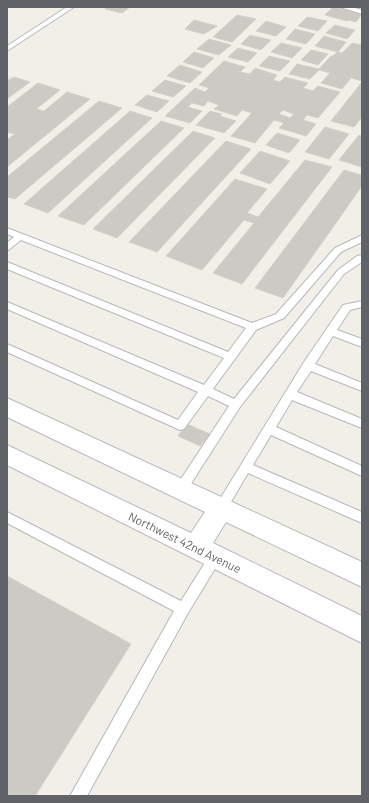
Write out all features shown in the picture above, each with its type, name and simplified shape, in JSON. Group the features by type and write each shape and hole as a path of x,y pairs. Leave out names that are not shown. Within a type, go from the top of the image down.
{"main road":[{"path":"7,407 362,575"},
{"name":"Northwest 42nd Avenue","path":"7,454 362,630"},
{"path":"206,553 221,508"}],"lane":[{"path":"7,49 71,7"},
{"path":"343,7 362,12"},
{"path":"7,231 252,327"},
{"path":"7,248 20,236"},
{"path":"7,348 180,426 252,327 280,316 338,250 362,238"},
{"path":"181,489 236,404 341,272 360,258 362,259"},
{"path":"7,265 231,357"},
{"path":"221,508 308,365 347,307 362,304"},
{"path":"7,305 236,404"},
{"path":"331,332 362,343"},
{"path":"308,365 362,387"},
{"path":"290,394 362,424"},
{"path":"269,429 362,471"},
{"path":"246,467 362,518"},
{"path":"7,517 182,609"},
{"path":"78,796 182,609 206,553"}],"building":[{"path":"108,7 130,7 122,13 105,9"},
{"path":"333,7 362,14 356,22 325,15"},
{"path":"237,15 256,19 232,42 213,37"},
{"path":"307,17 327,21 318,31 298,26"},
{"path":"194,20 217,26 204,34 185,29"},
{"path":"266,21 286,27 276,36 256,31"},
{"path":"335,25 355,30 347,39 326,33"},
{"path":"295,29 315,34 306,44 286,39"},
{"path":"250,35 271,40 261,50 241,44"},
{"path":"324,36 346,42 338,52 315,46"},
{"path":"209,39 231,45 219,55 197,49"},
{"path":"281,43 302,48 292,58 271,52"},
{"path":"352,43 362,45 362,81 351,78 342,89 321,83 330,73 319,70 310,79 289,74 297,64 319,69 331,56 337,52 342,53"},
{"path":"238,48 257,53 248,62 228,57"},
{"path":"311,50 328,54 318,65 301,60"},
{"path":"194,52 214,58 203,68 183,62"},
{"path":"269,56 290,61 280,71 259,66"},
{"path":"224,61 245,67 240,72 250,74 255,68 277,75 273,80 280,82 285,77 308,83 303,88 313,91 318,86 340,92 318,118 307,115 303,120 316,124 306,136 279,128 284,123 274,120 255,143 231,136 252,113 242,110 237,116 214,109 219,105 208,101 204,106 192,103 188,107 202,111 190,123 165,116 195,88 205,92 209,88 199,85","holes":["283,110 294,114 290,118 279,114"]},
{"path":"180,65 202,72 190,83 167,76"},
{"path":"14,77 30,82 7,99 7,81"},
{"path":"165,80 186,86 173,97 152,91"},
{"path":"362,82 362,117 354,127 331,121"},
{"path":"38,83 60,90 36,109 44,111 67,92 90,99 7,167 7,140 15,134 7,132 7,107"},
{"path":"147,95 169,101 157,112 135,105"},
{"path":"99,101 122,108 15,199 7,197 7,177"},
{"path":"130,111 152,118 48,213 24,204"},
{"path":"210,111 222,114 220,116 236,121 224,133 196,125"},
{"path":"161,121 184,128 84,225 58,216"},
{"path":"325,127 349,134 329,159 305,152"},
{"path":"193,131 215,138 117,238 93,229"},
{"path":"277,133 300,140 289,153 266,145"},
{"path":"359,135 362,136 362,167 339,160"},
{"path":"226,141 251,149 157,252 129,242"},
{"path":"260,151 290,161 270,184 240,173"},
{"path":"305,160 332,167 242,284 213,273 254,223 244,220 202,270 166,256 235,179 267,189 247,213 258,217"},
{"path":"344,170 362,175 362,186 283,298 255,288"},
{"path":"187,424 210,434 200,446 178,436"},
{"path":"7,576 131,644 35,796 7,796"}]}
